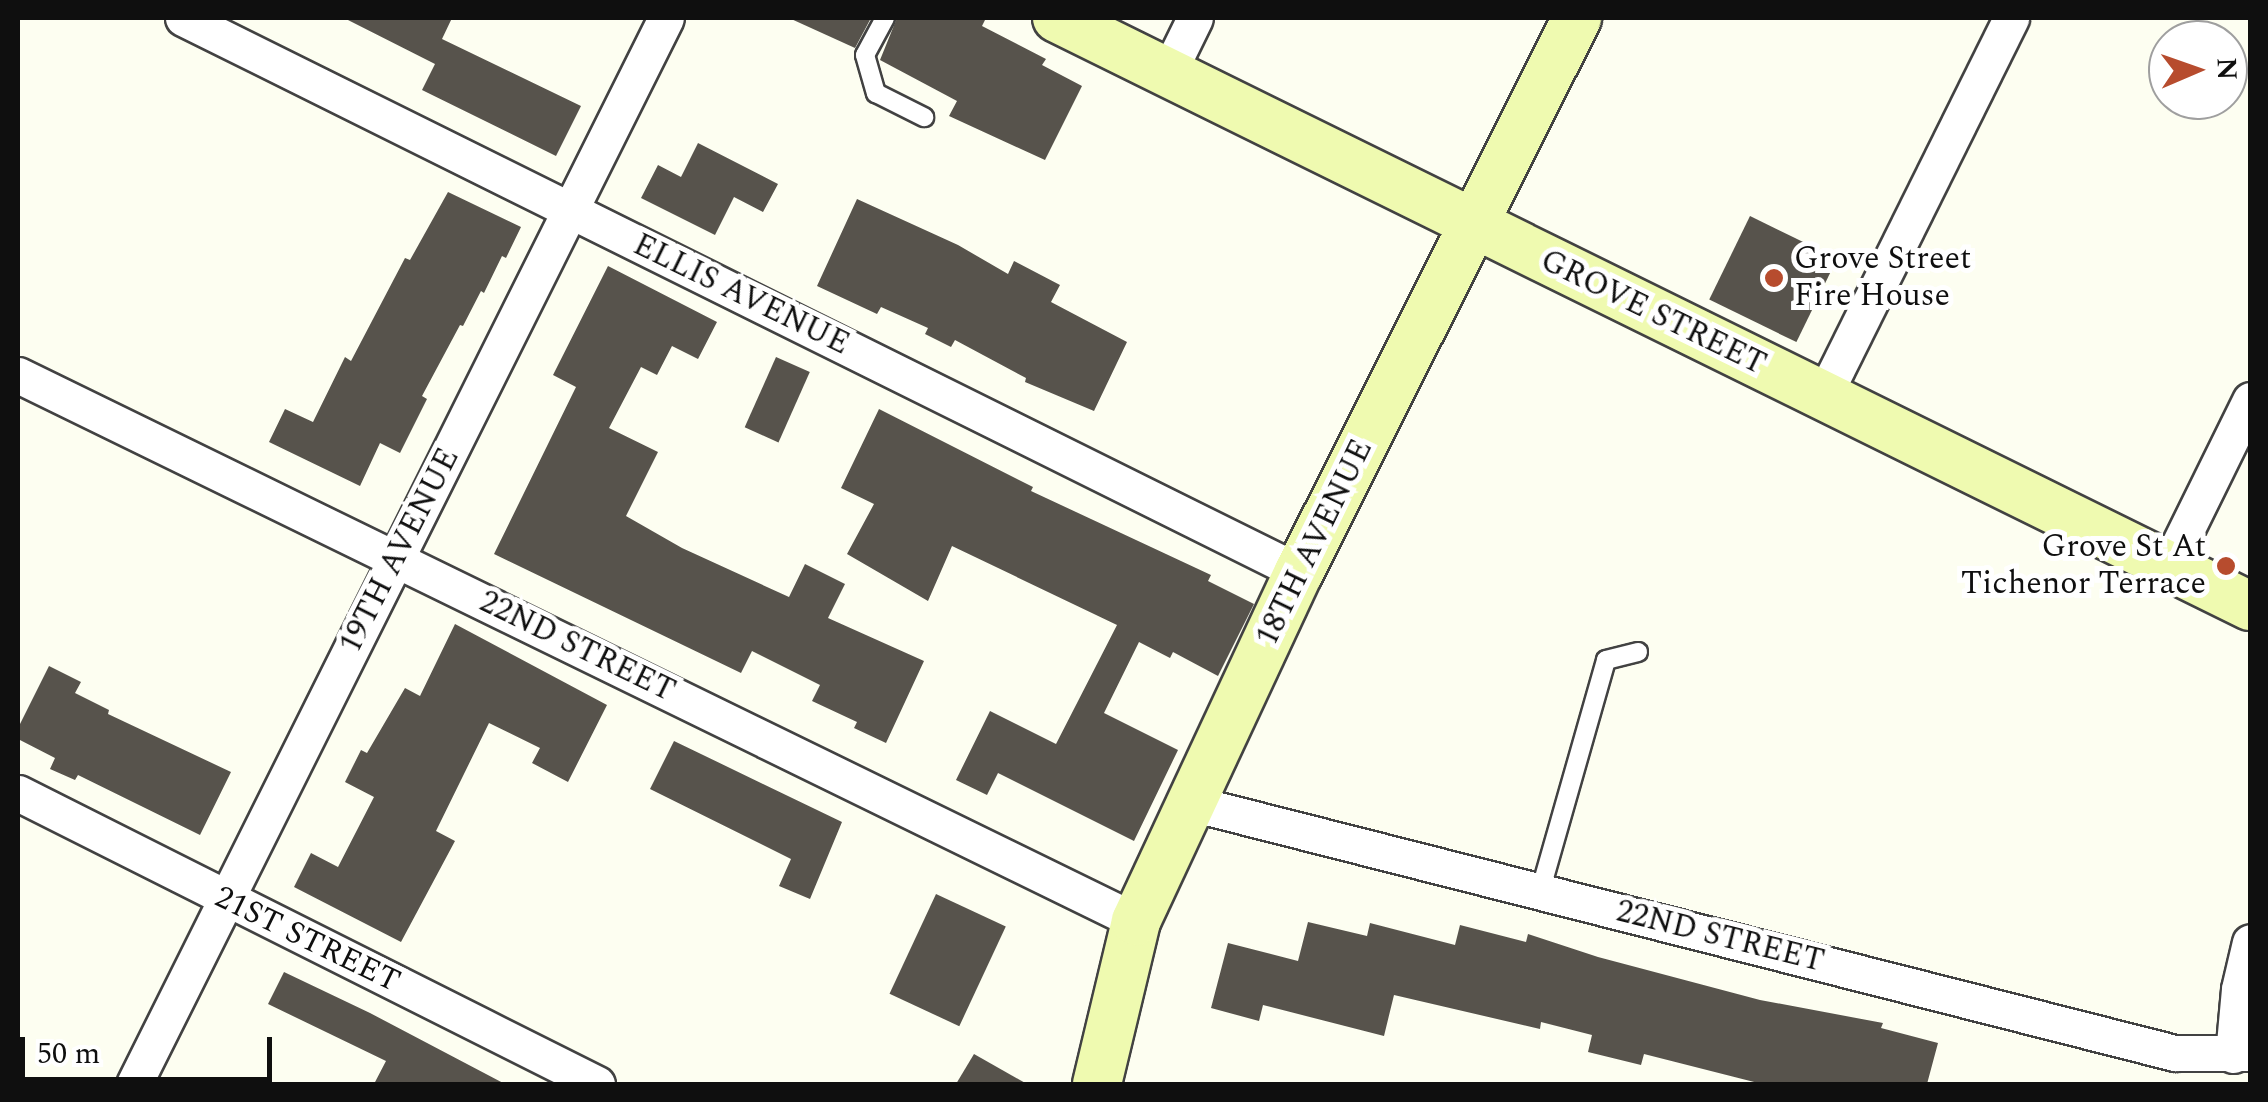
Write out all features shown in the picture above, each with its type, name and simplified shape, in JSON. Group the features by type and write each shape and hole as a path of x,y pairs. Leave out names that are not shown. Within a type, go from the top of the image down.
{"main road":[{"name":"GROVE STREET","path":"1057,18 2250,606"},
{"name":"18TH AVENUE","path":"1097,1084 1136,921 1299,572 1577,18"}],"street":[{"name":"ELLIS AVENUE","path":"183,18 1299,572"},
{"name":"19TH AVENUE","path":"134,1084 666,18"},
{"path":"1168,73 1196,18"},
{"path":"1823,397 2011,18"},
{"name":"22ND STREET","path":"18,375 1136,921"},
{"path":"2168,567 2250,400"},
{"name":"21ST STREET","path":"18,793 226,901 597,1084"},
{"name":"22ND STREET","path":"1190,803 2174,1053 2242,1054"},
{"path":"2242,1054 2238,999 2250,942"}],"lane":[{"path":"885,18 865,56 876,93 924,117"},
{"path":"1540,892 1606,660 1638,652"}],"building":[{"path":"344,18 452,18 442,39 581,106 556,156 422,90 435,64"},
{"path":"789,18 871,18 855,48"},
{"path":"897,18 986,18 982,26 1046,59 1042,65 1082,86 1045,160 949,116 957,101 880,60"},
{"path":"698,143 778,184 763,212 734,197 715,235 641,198 658,165 681,177"},
{"path":"448,192 521,227 506,258 502,256 484,293 481,291 463,326 460,325 422,396 427,399 400,453 380,443 360,486 269,442 285,409 313,422 345,357 351,361 405,258 410,260"},
{"path":"857,199 958,245 1008,274 1014,261 1060,285 1051,302 1127,342 1094,411 1025,382 1026,378 955,340 951,347 925,334 928,328 881,307 877,314 817,286"},
{"path":"1750,216 1837,259 1796,342 1709,300"},
{"path":"608,266 717,322 698,359 672,346 657,375 641,367 609,428 658,452 626,516 682,548 789,597 805,564 845,584 828,618 924,661 886,743 854,728 857,722 812,701 820,685 752,651 741,673 494,554 576,387 553,375"},
{"path":"776,357 810,372 778,442 745,427"},
{"path":"879,409 1033,487 1031,491 1211,575 1208,581 1254,604 1218,676 1173,652 1170,658 1139,642 1104,713 1178,750 1134,841 998,773 987,795 956,780 990,711 1056,744 1117,625 952,546 928,601 847,554 874,504 841,488"},
{"path":"455,624 607,705 568,782 532,763 540,748 489,723 436,831 455,841 401,942 294,887 311,853 338,867 374,797 345,782 361,750 367,753 405,688 420,696"},
{"path":"49,666 81,682 75,693 109,710 108,714 231,772 200,835 78,775 75,780 50,769 55,758 18,739 18,728"},
{"path":"674,741 842,822 810,899 779,886 791,859 650,789"},
{"path":"936,894 1006,927 959,1026 890,994"},
{"path":"1308,922 1367,936 1370,923 1455,945 1460,925 1526,942 1528,934 1760,1000 1883,1023 1881,1028 1938,1043 1927,1084 1762,1084 1644,1054 1641,1065 1588,1052 1592,1035 1541,1022 1540,1029 1394,995 1384,1036 1263,1005 1259,1021 1211,1008 1228,943 1298,961"},
{"path":"284,972 505,1084 374,1084 386,1061 268,1004"},
{"path":"974,1054 1027,1084 956,1084"}],"place":[{"name":"Grove Street Fire House","path":"1774,278"},
{"name":"Grove St At Tichenor Terrace","path":"2226,566"}]}
